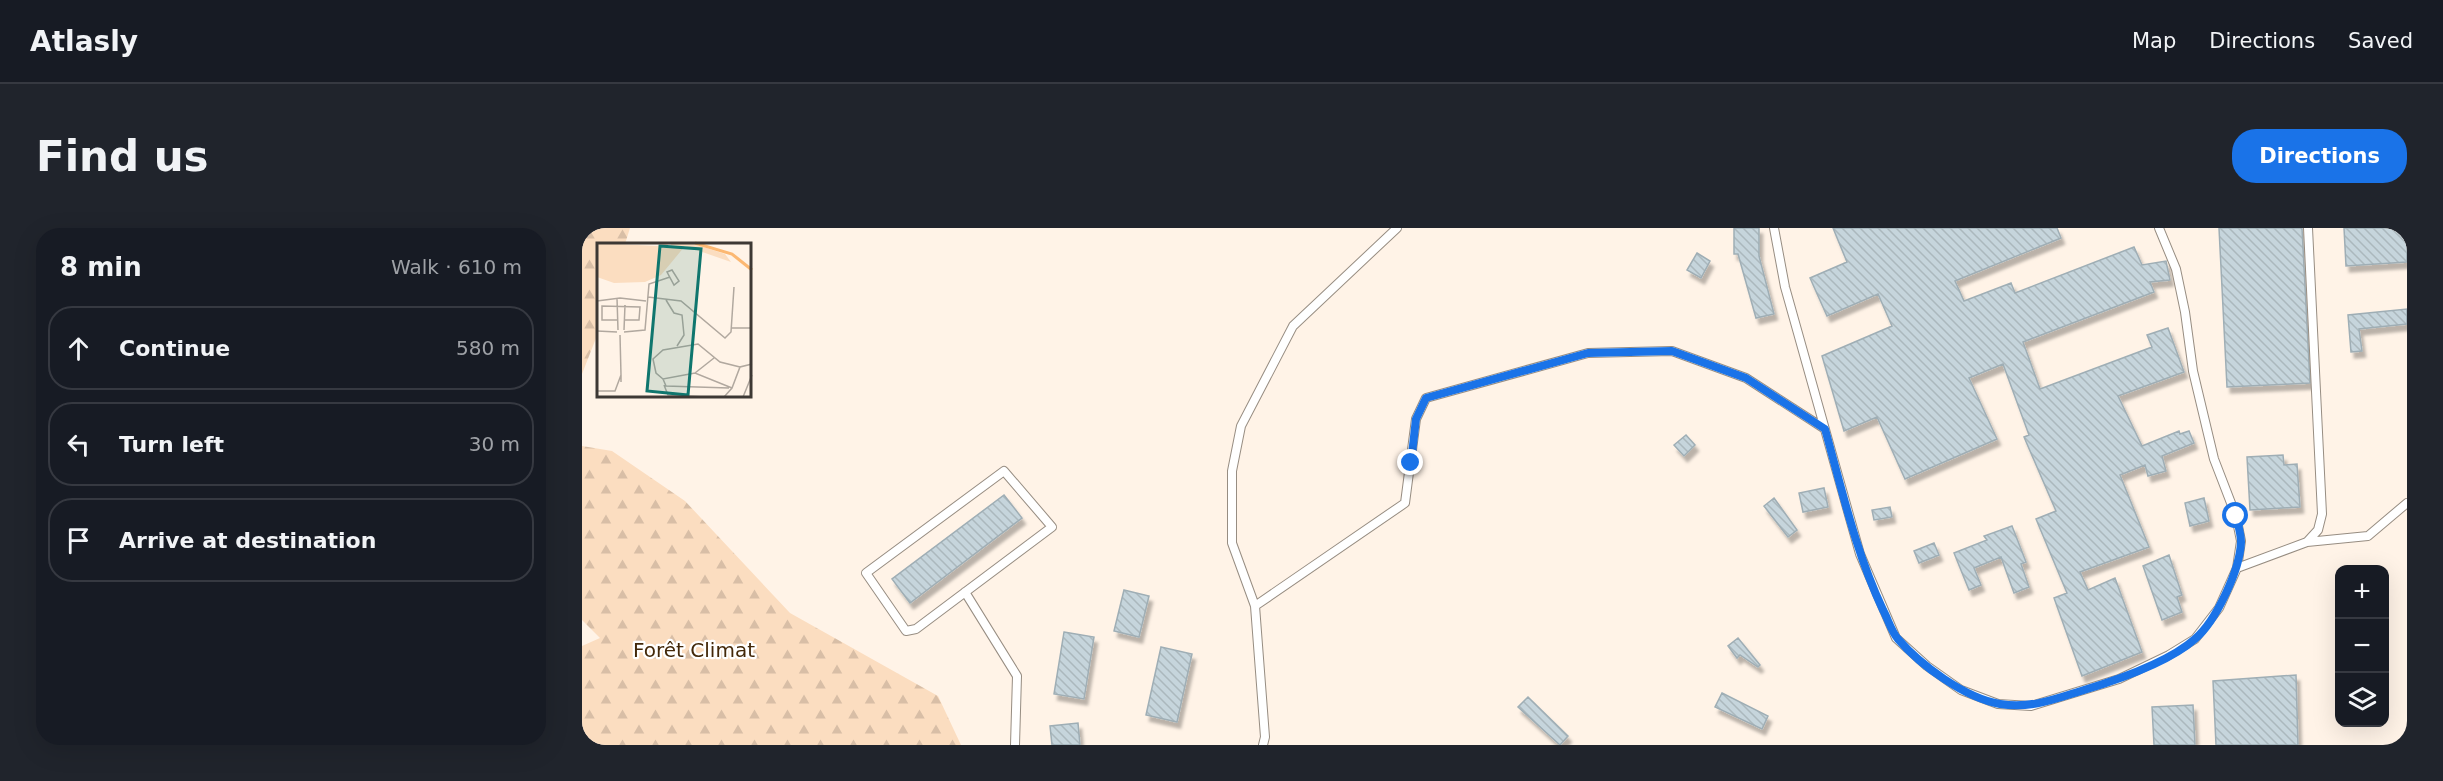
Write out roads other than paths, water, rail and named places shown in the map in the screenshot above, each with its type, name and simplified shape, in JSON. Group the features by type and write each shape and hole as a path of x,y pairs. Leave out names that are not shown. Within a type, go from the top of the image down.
{"lane":[{"path":"1263,745 1265,737 1262,667 1255,606 1232,543 1232,471 1242,426 1293,326 1397,228"},
{"path":"1774,228 1785,287 1860,554 1876,596 1896,638 1926,666 1961,690 1998,704 2031,706 2119,679 2169,656 2195,639 2218,608 2237,568 2241,541 2236,516 2214,459 2193,371 2185,312 2176,269 2159,228"},
{"path":"2307,542 2318,530 2322,514 2308,228"},
{"path":"1255,606 1405,503 1416,419 1426,398 1588,353 1672,351 1746,378 1825,429"},
{"path":"1004,471 1052,527 965,592 916,629 906,631 866,573 1004,471"},
{"path":"2237,568 2307,542 2368,536 2407,503"},
{"path":"965,592 1017,675 1015,745"}],"park label":[{"name":"Forêt Climat","path":"694,650"}]}
